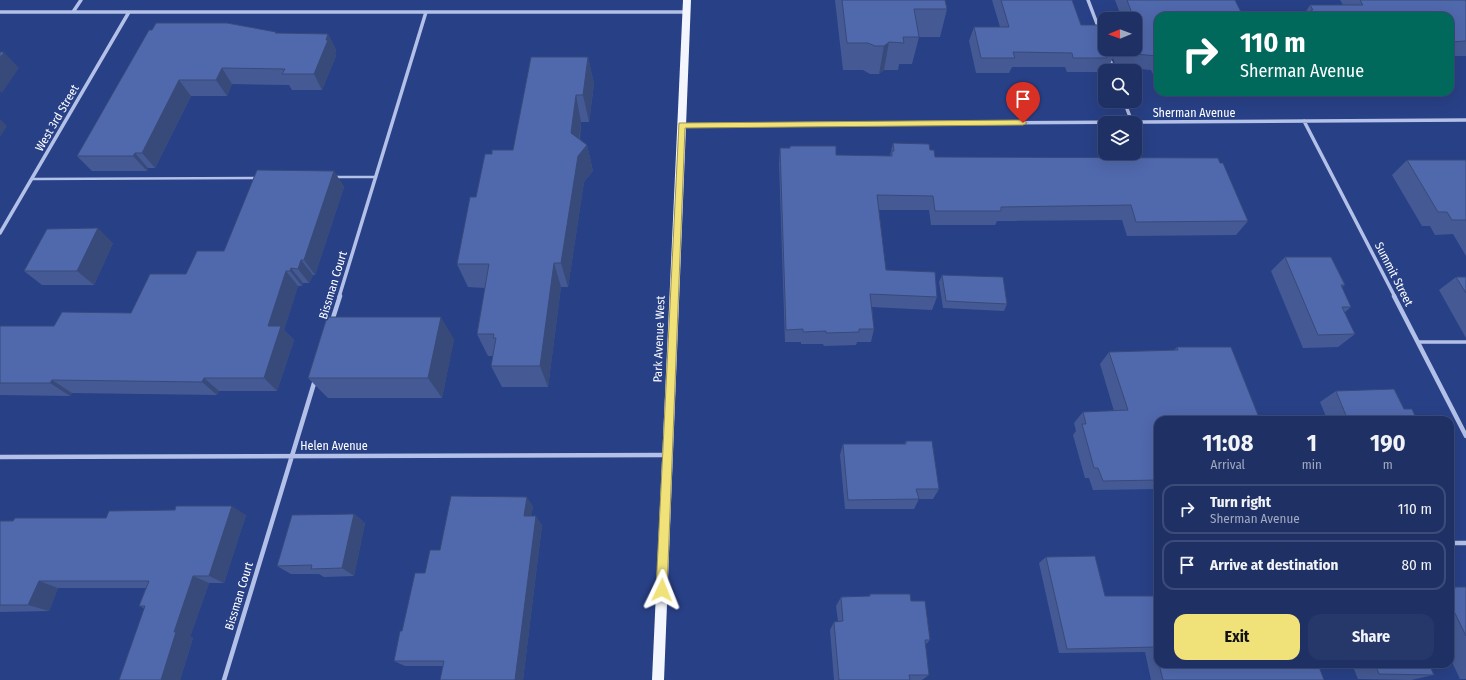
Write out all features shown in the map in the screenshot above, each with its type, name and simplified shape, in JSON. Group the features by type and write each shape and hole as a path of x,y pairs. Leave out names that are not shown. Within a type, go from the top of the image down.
{"main road":[{"name":"Park Avenue West","path":"658,680 687,0"}],"street":[{"path":"73,12 81,0"},
{"path":"1088,0 1098,28"},
{"path":"0,12 686,12"},
{"name":"West 3rd Street","path":"0,233 129,12"},
{"name":"Bissman Court","path":"330,328 426,12"},
{"name":"Sherman Avenue","path":"1142,122 1466,120"},
{"name":"Summit Street","path":"1304,121 1466,436"},
{"name":"Sherman Avenue","path":"682,125 1098,122"},
{"name":"Bissman Court","path":"224,680 317,373"},
{"name":"Helen Avenue","path":"0,457 668,455"},
{"path":"1454,543 1466,543"}],"lane":[{"path":"329,178 376,177"},
{"path":"32,178 259,178"},
{"path":"1418,342 1466,342"}],"building":[{"path":"842,0 945,0 947,9 914,9 919,37 903,37 904,43 889,42 884,46 875,46 868,43 847,43"},
{"path":"1001,0 1072,0 1081,25 1098,25 1098,56 1106,56 1107,58 1073,58 1072,53 1013,52 1015,58 981,58 974,27 1009,27"},
{"path":"1127,0 1235,0 1241,12 1154,12 1154,56 1142,55 1142,12 1131,12"},
{"path":"1360,0 1466,0 1466,41 1454,42 1454,12 1312,12 1311,10 1313,10 1310,5 1363,5"},
{"path":"156,23 227,23 276,32 275,33 328,34 326,40 328,40 314,74 282,74 285,69 222,68 216,80 179,80 142,153 135,153 133,156 77,156 149,30 152,30"},
{"path":"0,52 4,52 0,58"},
{"path":"531,57 588,57 583,95 576,95 571,133 587,145 578,156 561,263 554,263 540,366 491,366 496,338 493,338 494,334 477,334 489,264 457,264 470,197 476,197 485,154 492,154 492,150 513,150"},
{"path":"893,143 929,144 930,150 934,150 935,157 1098,158 1098,160 1142,160 1142,158 1218,158 1220,163 1223,163 1248,221 1136,222 1131,205 1001,207 1001,211 935,211 933,196 877,195 886,270 935,272 937,297 870,294 874,329 859,329 859,332 826,333 826,331 803,332 803,329 786,330 780,148 790,148 790,146 836,146 836,155 892,156 892,151 894,151"},
{"path":"1407,160 1466,160 1466,220 1452,220 1447,212 1438,212"},
{"path":"257,170 334,171 304,260 301,260 298,269 291,268 290,271 286,271 268,326 281,326 264,378 204,378 202,382 52,380 50,383 0,383 0,326 54,326 62,312 131,313 150,274 186,274 197,251 224,251"},
{"path":"98,228 77,271 24,271 47,229"},
{"path":"1285,257 1331,257 1345,285 1341,285 1351,307 1342,307 1355,334 1318,335"},
{"path":"942,275 1003,277 1007,304 946,301"},
{"path":"1456,277 1466,277 1466,293"},
{"path":"327,317 441,317 428,378 308,378"},
{"path":"1177,347 1231,347 1258,416 1154,416 1154,480 1103,481 1098,468 1094,468 1082,424 1086,424 1083,412 1128,410 1109,352 1178,350"},
{"path":"1394,389 1404,409 1412,409 1415,416 1346,416 1336,391"},
{"path":"906,441 932,441 939,489 916,489 919,499 848,500 843,444 906,444"},
{"path":"451,496 527,497 524,516 536,516 515,680 440,680 444,661 394,661 415,573 425,573 430,550 440,550"},
{"path":"176,506 232,506 209,576 193,576 174,632 176,632 161,680 119,680 145,606 139,606 149,581 39,581 28,605 0,605 0,521 13,521 15,518 106,518 109,511 175,510"},
{"path":"354,514 342,568 311,569 312,565 277,566 292,515"},
{"path":"1095,556 1105,596 1154,596 1154,647 1067,649 1046,557"},
{"path":"1454,587 1466,587 1466,636 1454,611"},
{"path":"870,594 910,594 911,601 925,601 930,640 925,640 929,675 909,675 910,680 839,680 834,622 843,621 841,597 870,596"},
{"path":"1160,668 1320,668 1324,680 1163,680"},
{"path":"1377,668 1431,668 1434,675 1379,674"}],"route":[{"path":"662,590 682,125 1023,123"}]}
